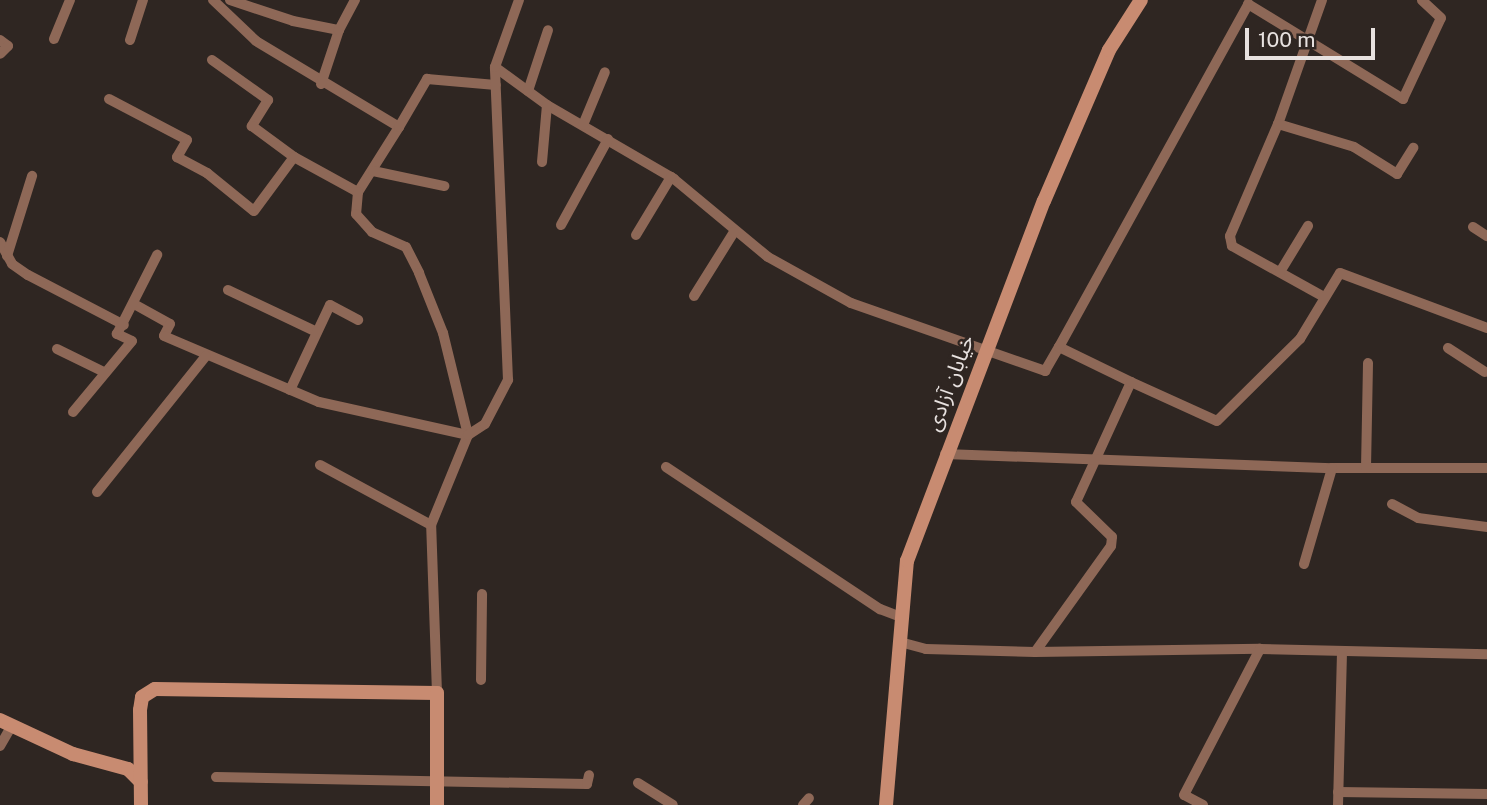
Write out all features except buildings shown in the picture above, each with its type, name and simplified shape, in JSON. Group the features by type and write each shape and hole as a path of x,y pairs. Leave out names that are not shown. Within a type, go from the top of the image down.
{"street":[{"path":"54,39 70,0"},
{"path":"130,40 143,0"},
{"path":"213,0 256,41 321,84 399,127"},
{"path":"230,0 339,30"},
{"path":"321,84 339,30 355,0"},
{"path":"437,805 437,693 431,525 468,435 485,424 508,380 495,68 519,0"},
{"name":"خیابان آزادی","path":"886,805 907,561 944,454 1109,50 1141,0"},
{"path":"1322,0 1278,124 1230,236 1232,246 1324,297"},
{"path":"495,68 547,105 671,177 734,232 768,257 851,303 1045,371 1248,4 1309,37 1403,99 1441,18 1422,0"},
{"path":"528,91 548,30"},
{"path":"0,40 8,46 0,54"},
{"path":"212,60 268,100 251,126 294,156 358,192"},
{"path":"583,125 605,72"},
{"path":"468,435 443,333 406,247 372,232 356,214 358,192 427,79 496,85"},
{"path":"109,99 187,140 177,157 207,173 254,211 294,156"},
{"path":"542,162 547,105"},
{"path":"1278,124 1354,147 1397,174 1413,148"},
{"path":"561,225 608,139"},
{"path":"373,171 444,187"},
{"path":"7,256 32,176"},
{"path":"636,235 671,177"},
{"path":"1280,272 1308,226"},
{"path":"1473,228 1487,236"},
{"path":"694,296 734,232"},
{"path":"0,242 7,256 28,275 124,325"},
{"path":"73,412 132,341 117,334 124,325 157,255"},
{"path":"1059,347 1217,421 1300,339 1340,273 1487,328"},
{"path":"228,290 317,332"},
{"path":"134,304 170,324 164,336 319,402 468,435"},
{"path":"290,390 330,305 358,320"},
{"path":"1448,348 1487,371"},
{"path":"57,349 104,372"},
{"path":"97,492 206,356"},
{"path":"1366,468 1368,363"},
{"path":"1035,652 1111,546 1112,537 1076,502 1131,382"},
{"path":"944,454 1332,468 1487,467"},
{"path":"320,465 431,525"},
{"path":"666,467 880,609 901,617"},
{"path":"1304,564 1332,468"},
{"path":"1392,503 1418,518 1487,527"},
{"path":"481,680 482,594"},
{"path":"900,642 926,649 1035,652 1260,649 1487,654"},
{"path":"1203,805 1184,794 1260,649"},
{"path":"1338,805 1342,651"},
{"path":"141,805 142,696 155,688 437,693"},
{"path":"0,746 6,724 73,754 128,769 141,782"},
{"path":"128,769 140,757"},
{"path":"216,777 587,784 589,775"},
{"path":"638,783 673,805"},
{"path":"1338,792 1487,794"}]}
